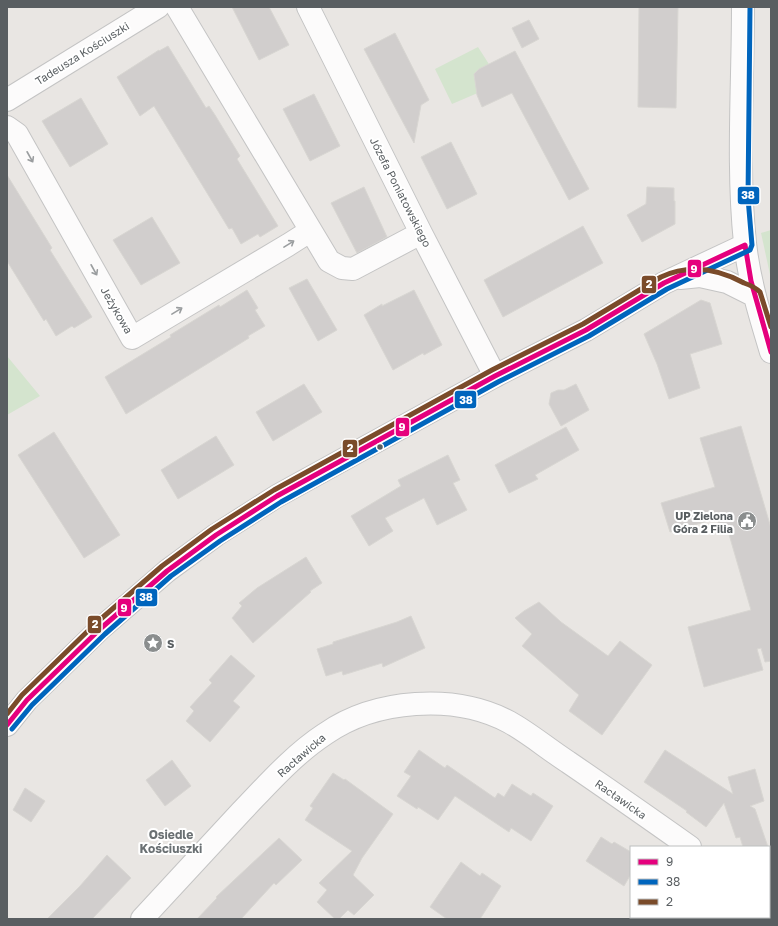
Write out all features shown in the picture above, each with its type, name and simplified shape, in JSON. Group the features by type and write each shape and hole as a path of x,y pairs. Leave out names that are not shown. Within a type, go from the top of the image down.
{"street":[{"name":"Tadeusza Kościuszki","path":"7,100 158,7"},
{"path":"177,7 329,261 342,268 353,269 421,233"},
{"name":"Józefa Poniatowskiego","path":"308,7 421,233 495,376"},
{"path":"743,7 741,198 745,245 755,296 771,352"},
{"name":"Jeżykowa","path":"7,127 17,134 132,338 288,245 310,230"},
{"path":"7,725 27,700 100,629 167,571 216,534 277,496 495,376 586,330 675,278 745,245"},
{"path":"675,278 700,276 727,282 755,296"},
{"name":"Racławicka","path":"142,919 271,781 326,733 367,713 413,704 437,704 477,709 509,722 689,846"}],"green space":[{"path":"478,47 501,83 452,104 435,69"},
{"path":"771,230 771,279 761,233"},
{"path":"7,356 40,396 7,415"}],"building":[{"path":"232,7 269,7 289,45 259,60"},
{"path":"639,7 678,7 676,108 638,107"},
{"path":"529,20 539,39 522,48 512,28"},
{"path":"395,33 429,100 421,105 414,143 364,49"},
{"path":"168,46 206,108 209,106 215,115 240,156 237,159 278,226 260,237 258,234 241,244 232,228 229,229 154,106 140,116 117,77 159,50"},
{"path":"515,51 589,189 569,200 512,93 482,107 477,95 474,74 479,69"},
{"path":"314,94 340,146 310,161 283,109"},
{"path":"81,98 108,144 70,167 42,121"},
{"path":"451,142 477,194 447,209 421,157"},
{"path":"7,175 52,248 50,250 92,317 74,328 72,326 56,336 46,319 44,321 7,261"},
{"path":"364,187 387,237 357,253 331,203"},
{"path":"647,187 674,188 675,224 642,242 627,215 646,204"},
{"path":"152,217 180,263 141,285 113,240"},
{"path":"583,226 603,263 503,317 484,280"},
{"path":"307,279 337,330 318,341 289,288"},
{"path":"247,290 258,308 255,310 265,326 248,336 249,338 126,414 105,377 171,337 170,335"},
{"path":"414,290 442,345 424,355 423,353 393,370 364,315 382,304 382,306"},
{"path":"701,300 710,303 722,344 690,354 700,388 669,399 657,364 644,334"},
{"path":"304,384 322,412 273,441 256,412"},
{"path":"576,384 589,410 561,426 549,404 551,393 558,390 564,390"},
{"path":"741,426 771,528 771,661 765,662 761,648 757,649 763,670 704,687 688,627 751,610 726,524 718,525 718,518 670,532 661,503 715,487 700,438"},
{"path":"566,427 579,450 535,475 538,479 509,493 495,465"},
{"path":"54,432 120,535 84,558 18,455"},
{"path":"216,436 234,465 178,499 161,470"},
{"path":"448,455 460,480 453,483 467,510 437,525 424,498 385,518 393,531 369,546 351,516 401,486 398,480"},
{"path":"306,557 322,583 310,591 311,592 253,643 232,618 242,606 239,603 257,588"},
{"path":"539,602 561,622 608,656 620,641 652,665 602,735 569,711 579,695 522,646 532,634 515,618"},
{"path":"411,616 425,648 383,667 382,663 343,675 342,671 326,676 317,649 333,644 333,642 397,622"},
{"path":"231,655 255,676 233,701 240,707 210,742 186,721 194,711 190,707 212,683 209,680"},
{"path":"419,750 445,768 447,765 495,798 498,793 504,797 512,784 531,796 533,793 553,806 531,841 511,828 509,832 455,796 438,820 397,796 411,776 404,772"},
{"path":"665,750 733,794 728,777 755,769 764,801 750,806 755,809 768,846 743,846 740,837 736,838 724,803 706,827 686,812 687,811 644,782"},
{"path":"172,760 191,786 165,806 146,780"},
{"path":"333,773 344,780 345,779 393,814 362,858 353,875 374,895 354,915 348,910 339,919 335,919 317,902 327,890 319,883 352,851 305,820 313,808 310,806"},
{"path":"25,788 45,801 31,822 13,810"},
{"path":"601,837 612,844 614,842 630,851 630,876 624,886 586,861"},
{"path":"279,838 302,860 276,885 274,883 241,919 197,919 217,898 216,897"},
{"path":"107,855 131,878 92,919 47,919 80,886"},
{"path":"461,862 480,876 482,873 501,886 480,919 447,919 430,907"}],"transit line":[{"name":"38","path":"12,729 32,705 105,634 171,576 220,541 281,502 498,382 589,336 667,289 750,250 752,245 748,198 750,7"},
{"name":"9","path":"7,725 27,700 100,629 167,571 216,535 277,496 495,376 586,330 664,283 745,245 751,281 771,352"},
{"name":"2","path":"7,714 22,695 95,624 162,566 212,529 274,490 492,370 583,324 661,277 682,270 693,269 724,274 734,278 757,289 760,292 771,327"}],"place":[{"name":"UP Zielona Góra 2 Filia","path":"747,521"},
{"name":"S","path":"153,643"}],"district":[{"name":"Osiedle Kościuszki","path":"171,841"}]}
